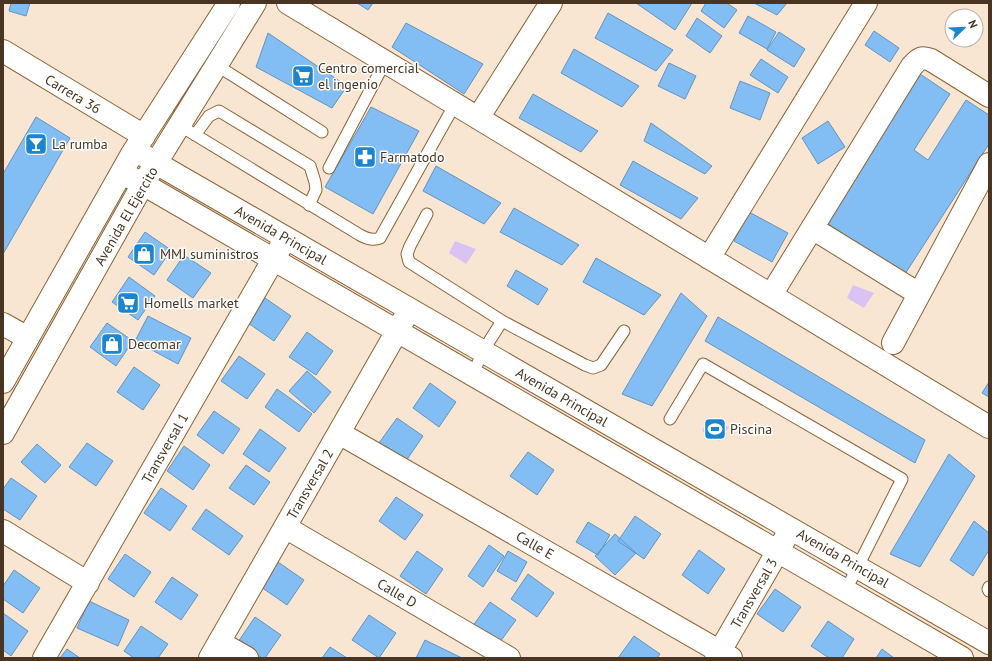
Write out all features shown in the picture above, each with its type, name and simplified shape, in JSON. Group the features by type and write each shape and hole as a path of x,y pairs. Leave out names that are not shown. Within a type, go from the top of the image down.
{"street":[{"name":"Avenida El Ejercito","path":"3,382 122,173 229,3"},
{"name":"Avenida El Ejercito","path":"3,432 143,184 156,163 187,130 217,65 255,3"},
{"path":"288,3 989,427"},
{"path":"478,118 551,3"},
{"path":"709,258 866,3"},
{"name":"Carrera 36","path":"3,51 140,143"},
{"path":"771,295 912,66 919,59 925,58 931,60 989,96"},
{"name":"Avenida Principal","path":"140,143 156,163 792,528 989,644"},
{"path":"893,343 989,164"},
{"name":"Avenida Principal","path":"122,173 778,550 962,658"},
{"path":"812,228 919,294"},
{"name":"Transversal 1","path":"44,658 286,238"},
{"name":"Transversal 2","path":"214,650 409,309"},
{"path":"3,324 40,368"},
{"name":"Calle E","path":"339,433 722,656"},
{"name":"Calle D","path":"285,527 509,658"},
{"name":"Transversal 3","path":"722,656 778,550 792,528"},
{"path":"3,531 88,583"},
{"path":"214,650 247,658"}],"lane":[{"path":"198,52 322,132"},
{"path":"329,168 385,62"},
{"path":"309,205 316,190 310,166 219,111 187,130 309,205 366,239 376,240 380,238 454,104"},
{"path":"427,214 410,246 407,254 409,262 502,321 592,368 600,365 624,331"},
{"path":"472,374 502,321"},
{"path":"670,419 703,364 902,479 846,590"},
{"path":"989,586 989,591"}],"shaded area":[{"path":"455,241 476,249 466,264 449,253"},
{"path":"853,285 874,293 864,308 847,298"},
{"name":"Piscina","path":"708,419 729,427 719,441 702,431"}],"building":[{"path":"11,3 30,3 26,16 9,11"},
{"path":"357,3 373,3 368,10"},
{"path":"636,3 692,3 675,30"},
{"path":"706,3 727,3 737,10 724,28 701,11"},
{"path":"754,3 787,3 777,15"},
{"path":"608,13 673,50 656,71 595,38"},
{"path":"748,16 776,32 767,49 739,33"},
{"path":"697,18 722,36 710,53 686,36"},
{"path":"406,23 483,64 464,94 392,47"},
{"path":"874,31 899,48 890,62 865,45"},
{"path":"779,32 805,49 794,67 767,50"},
{"name":"Centro comercial el ingenio","path":"268,33 347,86 332,108 256,67"},
{"path":"574,49 639,86 622,107 561,73"},
{"path":"761,59 788,77 778,93 750,75"},
{"path":"669,63 696,76 685,99 658,86"},
{"path":"917,72 950,94 914,150 928,160 966,100 989,115 989,144 905,274 822,220"},
{"path":"740,81 770,93 760,120 730,108"},
{"path":"533,94 598,131 581,152 519,118"},
{"path":"371,107 419,131 373,214 325,187"},
{"path":"36,117 70,138 3,254 3,174"},
{"path":"828,121 845,147 818,164 802,138"},
{"path":"651,123 712,166 705,174 644,141"},
{"path":"633,161 698,198 681,219 620,185"},
{"path":"436,166 501,203 484,224 423,191"},
{"path":"514,208 579,245 562,265 500,232"},
{"path":"749,212 788,233 772,262 734,241"},
{"path":"145,232 171,250 154,275 128,257"},
{"path":"184,255 211,273 193,298 167,280"},
{"path":"596,258 661,295 644,315 583,282"},
{"path":"516,270 548,289 538,305 507,286"},
{"path":"129,277 155,296 138,320 112,302"},
{"path":"681,293 707,316 652,406 622,394"},
{"path":"265,298 291,316 274,341 248,323"},
{"path":"148,316 191,338 178,364 135,341"},
{"path":"718,317 925,440 915,463 705,341"},
{"path":"107,323 133,341 116,366 90,347"},
{"path":"307,332 333,351 316,375 289,357"},
{"path":"239,356 265,374 247,399 221,381"},
{"path":"134,367 160,385 143,410 117,392"},
{"path":"307,371 331,392 314,413 289,391"},
{"path":"989,382 989,397 982,393"},
{"path":"430,383 456,402 439,427 413,408"},
{"path":"277,389 312,414 299,432 265,407"},
{"path":"214,411 240,429 223,454 197,435"},
{"path":"397,418 423,436 406,461 379,443"},
{"path":"260,429 286,448 269,472 243,454"},
{"path":"87,443 113,461 96,486 69,467"},
{"path":"37,444 61,465 45,483 21,462"},
{"path":"184,446 210,465 193,490 167,471"},
{"path":"528,452 554,470 537,495 510,476"},
{"path":"949,454 975,476 920,567 890,554"},
{"path":"246,465 270,482 254,505 229,488"},
{"path":"11,478 37,496 20,520 3,509 3,489"},
{"path":"161,488 187,506 170,531 144,513"},
{"path":"396,497 423,515 405,540 379,521"},
{"path":"206,509 243,536 229,555 192,529"},
{"path":"635,516 661,534 644,559 618,541"},
{"path":"974,521 989,533 989,550 973,576 950,560"},
{"path":"588,522 610,535 598,555 576,542"},
{"path":"615,534 636,553 615,575 595,556"},
{"path":"489,545 504,556 483,587 468,576"},
{"path":"699,550 725,569 708,594 682,575"},
{"path":"417,551 443,569 426,594 400,576"},
{"path":"508,551 527,562 516,582 497,571"},
{"path":"125,554 151,572 134,597 108,579"},
{"path":"278,562 304,580 287,605 261,587"},
{"path":"14,570 40,588 23,613 3,599 3,586"},
{"path":"528,574 554,593 537,617 511,599"},
{"path":"172,577 198,595 181,620 155,602"},
{"path":"775,589 801,607 783,632 757,614"},
{"path":"89,601 129,620 118,646 77,628"},
{"path":"490,602 516,620 498,645 472,627"},
{"path":"3,613 28,631 11,656 3,650"},
{"path":"369,615 396,633 379,658 352,640"},
{"path":"255,617 281,635 265,658 262,658 238,642"},
{"path":"828,621 854,639 842,658 829,658 811,646"},
{"path":"141,626 168,644 158,658 134,658 124,651"},
{"path":"634,636 660,654 657,658 618,658"},
{"path":"425,640 462,658 416,658"},
{"path":"330,647 347,658 322,658"},
{"path":"67,649 80,658 60,658"},
{"path":"882,649 894,658 876,658"}],"place":[{"name":"Centro comercial el ingenio","path":"303,76"},
{"name":"La rumba","path":"36,144"},
{"name":"Farmatodo","path":"365,157"},
{"name":"MMJ suministros","path":"144,254"},
{"name":"Homells market","path":"128,303"},
{"name":"Decomar","path":"112,344"},
{"name":"Piscina","path":"715,429"}]}
